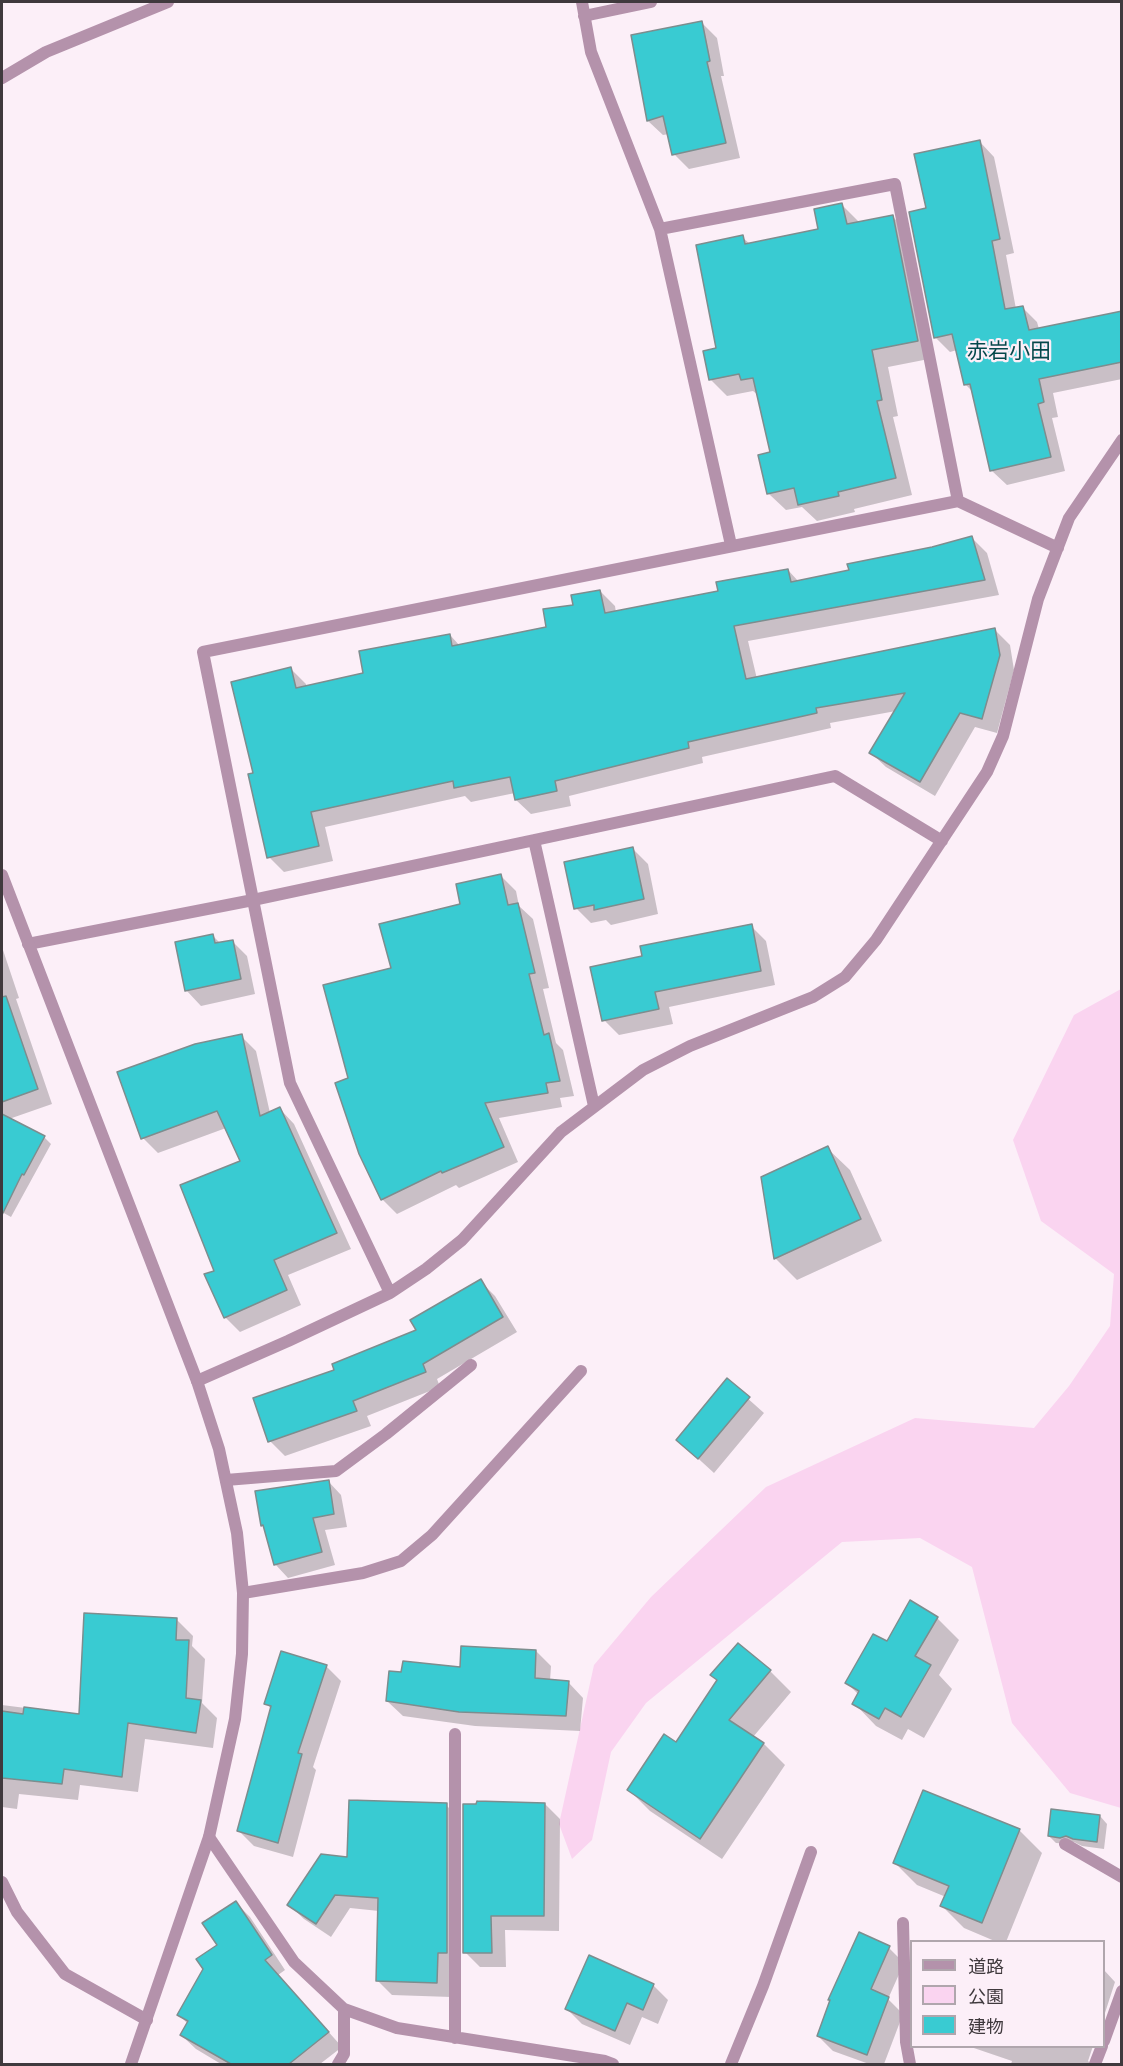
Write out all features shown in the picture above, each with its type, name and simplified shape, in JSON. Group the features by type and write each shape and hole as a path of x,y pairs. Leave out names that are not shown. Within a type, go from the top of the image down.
{"street":[{"path":"2,78 46,52 168,2"},
{"path":"582,2 591,52 660,229 731,545"},
{"path":"585,16 651,2"},
{"path":"660,229 895,184 958,501"},
{"path":"197,1381 390,1293 426,1269 462,1240 561,1132 643,1070 680,1050 813,997 845,977 876,940 987,772 1003,736 1038,599 1069,518 1122,440"},
{"path":"390,1293 290,1083 203,652 958,501 1058,548"},
{"path":"28,944 253,900 835,776 942,841"},
{"path":"534,840 594,1106"},
{"path":"2,875 197,1381 219,1449 237,1533 243,1593 242,1654 235,1719 209,1837 132,2064"},
{"path":"226,1480 336,1471 471,1365"},
{"path":"243,1593 363,1573 401,1561 432,1535 581,1371"},
{"path":"455,1734 455,2038"},
{"path":"209,1837 294,1962 344,2009 397,2028 613,2064"},
{"path":"1065,1844 1122,1877"},
{"path":"731,2064 763,1986 811,1852"},
{"path":"2,1882 17,1912 65,1974 147,2020"},
{"path":"903,1923 906,2042 910,2064"},
{"path":"1105,2038 1122,1991"},
{"path":"338,2064 344,2054 344,2009"},
{"path":"1095,2064 1101,2048"}],"green space":[{"path":"1121,989 1121,1808 1070,1793 1012,1723 972,1567 920,1538 842,1542 646,1703 611,1752 592,1840 572,1859 559,1824 594,1665 651,1597 766,1487 915,1418 1034,1428 1069,1386 1110,1326 1114,1274 1041,1221 1013,1140 1074,1015"}],"building":[{"path":"702,21 710,61 707,62 726,143 672,155 663,116 647,121 631,35"},
{"path":"980,140 1000,239 992,241 1005,309 1023,306 1029,330 1122,311 1122,362 1039,379 1044,402 1038,404 1051,457 990,471 970,384 964,385 952,334 934,338 909,212 926,208 914,154"},
{"path":"842,203 847,224 893,215 918,341 872,350 882,400 877,401 896,478 838,492 839,496 798,505 794,488 767,494 758,455 770,452 753,378 741,380 739,374 709,380 703,351 716,348 696,245 743,235 745,244 818,229 814,209"},
{"path":"972,536 985,580 734,626 746,679 995,628 1000,655 982,719 960,713 920,782 869,753 905,693 816,708 817,713 688,742 689,748 555,781 557,791 515,800 510,777 454,788 453,781 311,812 319,846 267,858 248,774 253,773 231,682 291,667 296,688 363,673 359,651 450,634 452,646 546,627 543,609 573,605 571,595 600,590 605,613 718,591 716,582 788,569 791,582 849,570 847,564 932,547"},
{"path":"633,847 644,899 594,910 594,905 574,909 564,862"},
{"path":"501,874 508,905 518,903 535,973 529,974 544,1035 549,1033 560,1081 546,1083 548,1093 485,1103 504,1147 442,1173 441,1171 381,1200 359,1154 335,1083 348,1078 323,985 391,968 379,924 460,904 456,884"},
{"path":"752,924 761,971 655,992 659,1009 602,1021 590,967 642,956 640,946"},
{"path":"213,934 215,943 233,940 241,979 185,991 175,942"},
{"path":"6,996 38,1089 2,1102 2,997"},
{"path":"242,1034 260,1116 280,1107 337,1233 274,1260 287,1290 224,1318 204,1274 214,1271 180,1185 240,1161 217,1111 141,1139 117,1072 195,1044"},
{"path":"2,1114 45,1136 24,1175 22,1174 2,1215"},
{"path":"828,1146 861,1219 774,1259 761,1177"},
{"path":"481,1279 503,1317 423,1364 426,1372 353,1401 357,1411 268,1442 253,1398 334,1370 332,1364 416,1330 410,1320"},
{"path":"727,1378 750,1397 698,1459 676,1440"},
{"path":"329,1480 334,1514 313,1518 322,1552 274,1565 263,1525 261,1526 255,1491"},
{"path":"910,1600 938,1617 915,1656 931,1665 901,1717 885,1708 879,1719 852,1704 859,1691 845,1683 873,1634 887,1641"},
{"path":"84,1613 177,1618 176,1640 189,1640 186,1698 201,1700 196,1733 128,1723 122,1777 64,1769 62,1784 2,1778 2,1711 23,1714 24,1707 79,1714"},
{"path":"738,1643 771,1670 729,1720 764,1743 700,1839 627,1790 664,1734 676,1742 717,1680 710,1675"},
{"path":"461,1646 536,1650 535,1678 569,1681 566,1716 459,1712 386,1701 389,1671 401,1672 403,1661 460,1667"},
{"path":"281,1651 327,1665 298,1753 302,1754 278,1843 237,1831 271,1706 264,1704"},
{"path":"923,1790 1020,1829 982,1923 940,1906 949,1886 893,1863"},
{"path":"349,1800 447,1803 447,1953 438,1953 437,1983 376,1981 378,1898 335,1895 316,1924 287,1905 321,1854 347,1857"},
{"path":"477,1801 545,1803 544,1916 491,1916 492,1953 463,1953 463,1804 476,1804"},
{"path":"1051,1809 1100,1815 1097,1842 1066,1836 1060,1838 1048,1836"},
{"path":"236,1901 272,1955 265,1960 329,2032 289,2064 231,2064 180,2035 188,2021 177,2015 203,1969 196,1959 217,1945 202,1923"},
{"path":"859,1932 890,1946 871,1989 889,1997 867,2055 817,2036 830,2000 828,2000"},
{"path":"589,1955 654,1984 643,2010 627,2003 615,2031 565,2009"}],"district":[{"name":"赤岩小田","path":"1009,352"}]}
